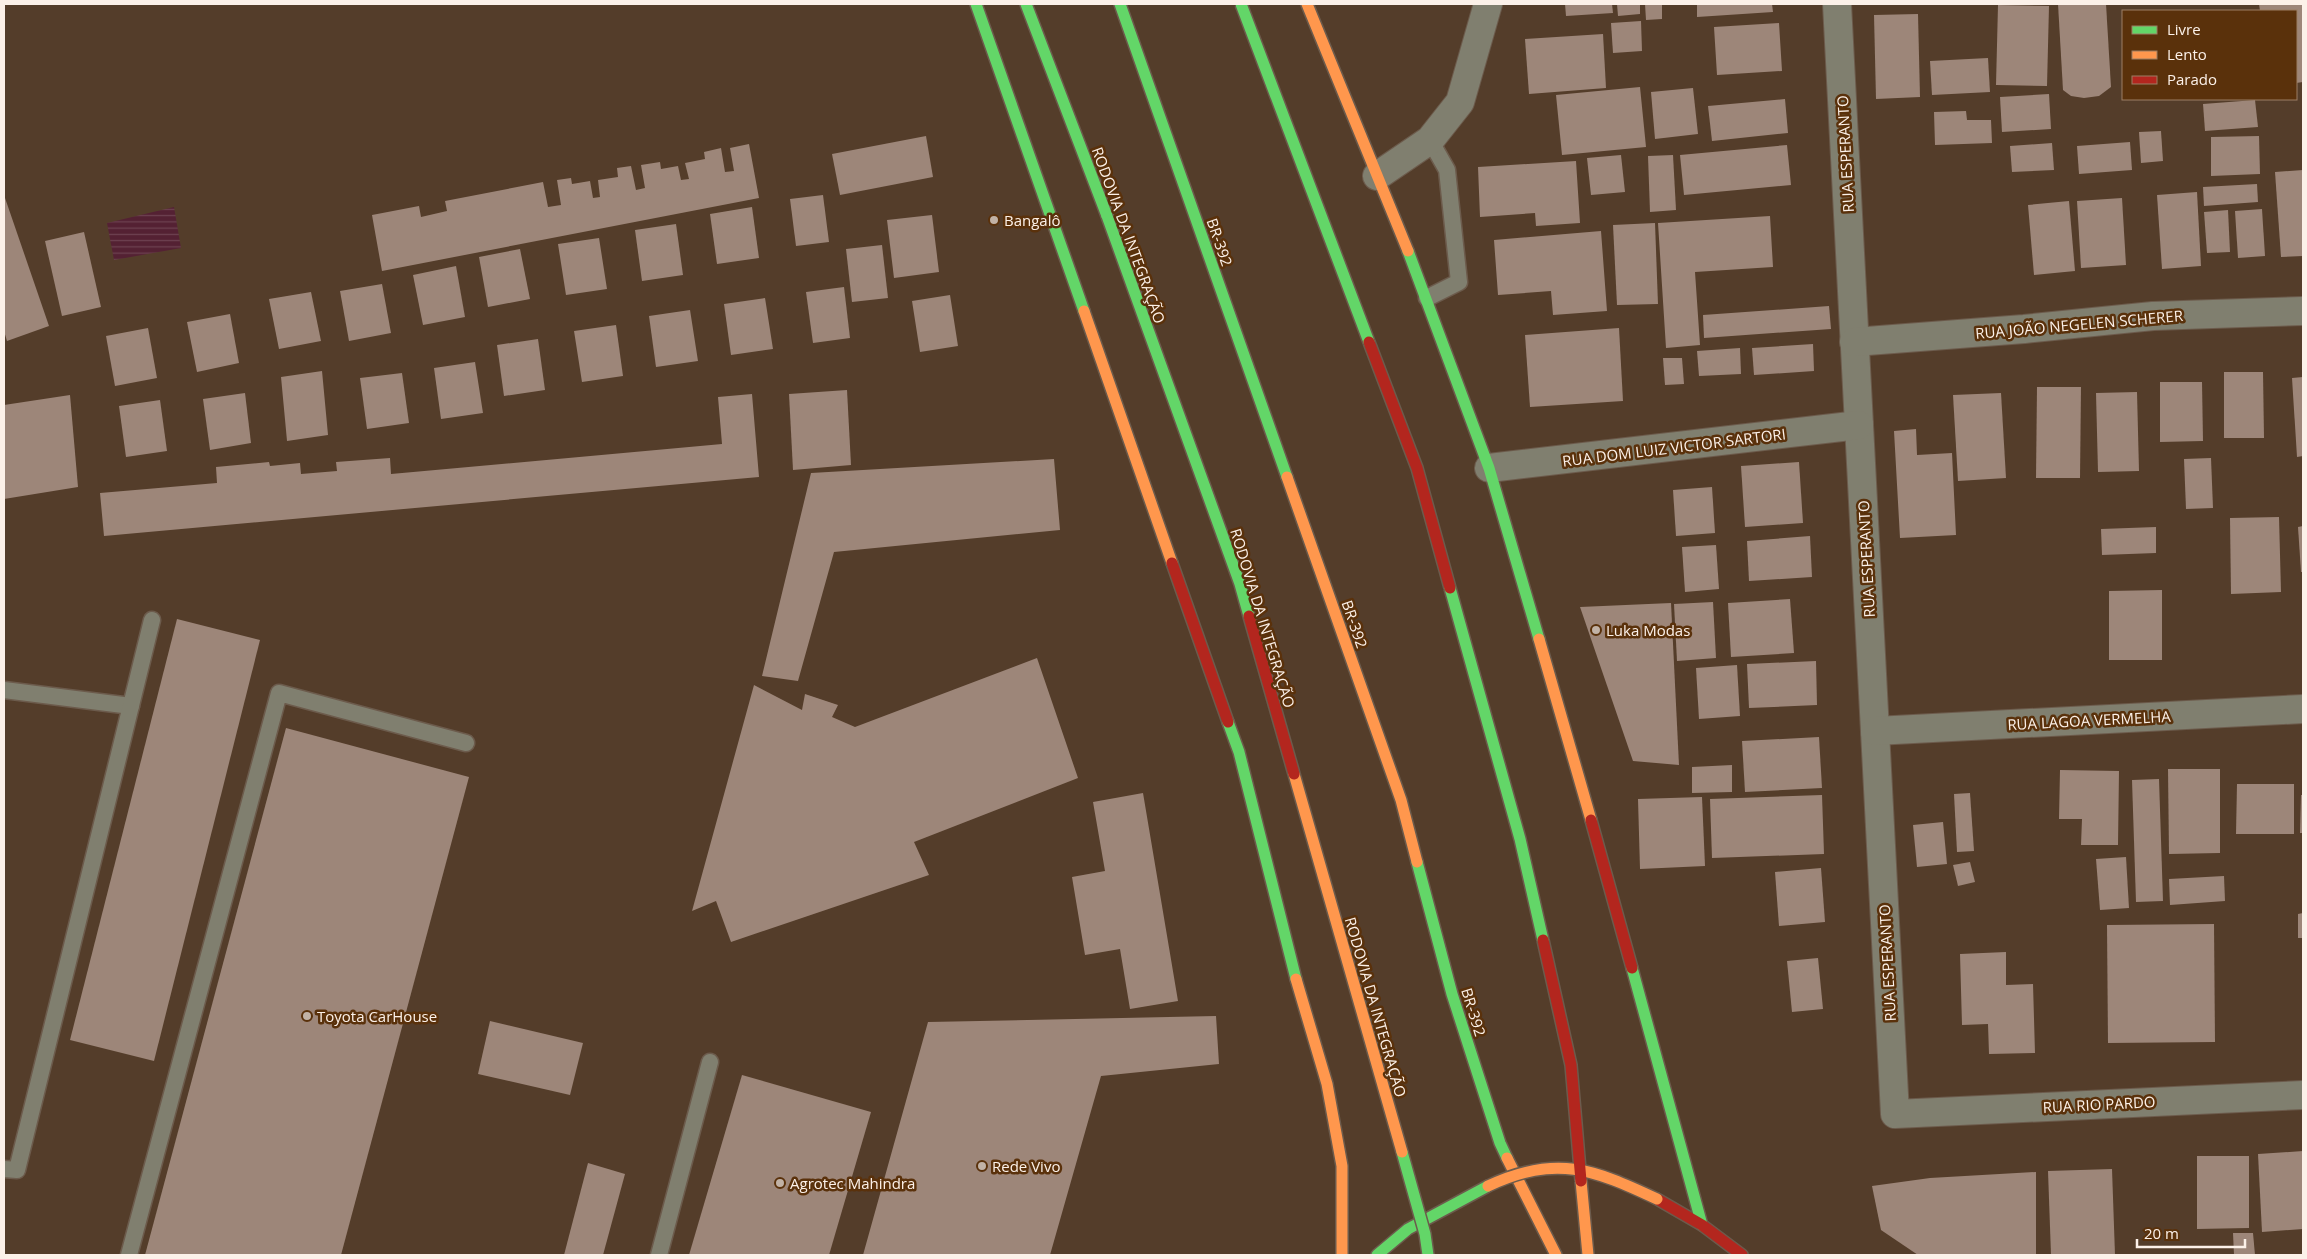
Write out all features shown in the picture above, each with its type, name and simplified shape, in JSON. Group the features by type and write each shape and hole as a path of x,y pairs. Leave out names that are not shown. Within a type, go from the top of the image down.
{"highway":[{"path":"976,4 1239,752 1303,1006 1327,1084 1342,1166 1342,1255"},
{"name":"RODOVIA DA INTEGRAÇÃO","path":"1026,4 1107,216 1240,584 1425,1234 1428,1255"},
{"name":"BR-392","path":"1120,4 1401,800 1452,994 1500,1143 1556,1255"},
{"path":"1241,4 1418,468 1520,838 1571,1065 1588,1255"},
{"path":"1307,4 1427,298 1489,468 1605,870 1702,1225"},
{"path":"1377,1255 1408,1229 1488,1186 1523,1171 1558,1166 1610,1177 1657,1199 1702,1225 1742,1255"}],"street":[{"path":"1377,176 1430,140 1460,102 1488,4"},
{"name":"RUA ESPERANTO","path":"1837,4 1895,1114"},
{"name":"RUA JOÃO NEGELEN SCHERER","path":"1854,342 2024,329 2154,316 2303,311"},
{"name":"RUA DOM LUIZ VICTOR SARTORI","path":"1489,468 1859,425"},
{"name":"RUA LAGOA VERMELHA","path":"1875,732 2303,709"},
{"name":"RUA RIO PARDO","path":"1895,1114 2303,1095"}],"lane":[{"path":"1427,298 1459,282 1447,170 1430,140"},
{"path":"4,1170 17,1170 152,620"},
{"path":"4,690 131,706"},
{"path":"129,1255 279,693 466,743"},
{"path":"659,1255 710,1062"}],"shaded area":[{"path":"174,207 181,248 114,260 107,223"}],"building":[{"path":"1565,4 1612,4 1613,13 1566,16"},
{"path":"1617,4 1640,4 1640,14 1618,16"},
{"path":"1645,4 1662,4 1662,19 1646,20"},
{"path":"1697,4 1772,4 1773,12 1697,17"},
{"path":"2058,4 2106,4 2111,87 2099,96 2084,98 2071,96 2063,90"},
{"path":"2259,4 2303,4 2303,82 2297,83 2297,10 2260,10"},
{"path":"1998,5 2049,6 2047,86 1996,85"},
{"path":"1918,14 1920,97 1876,99 1874,15"},
{"path":"1641,21 1642,51 1613,53 1611,23"},
{"path":"1779,23 1782,71 1717,75 1714,27"},
{"path":"1603,34 1606,88 1529,94 1525,39"},
{"path":"1988,58 1990,92 1932,95 1930,61"},
{"path":"1640,87 1646,147 1562,155 1556,95"},
{"path":"1693,88 1698,134 1655,139 1651,92"},
{"path":"2049,94 2051,129 2002,132 2000,97"},
{"path":"1785,99 1788,133 1712,141 1708,106"},
{"path":"2255,100 2258,127 2205,131 2203,104"},
{"path":"1966,111 1967,120 1991,120 1992,143 1935,145 1934,112"},
{"path":"2161,131 2163,161 2141,163 2139,132"},
{"path":"926,136 933,177 840,195 832,154"},
{"path":"2259,136 2260,174 2211,176 2211,137"},
{"path":"2130,142 2132,170 2079,174 2077,146"},
{"path":"2052,143 2054,170 2012,172 2010,146"},
{"path":"749,144 759,198 382,271 372,215 419,206 421,217 447,211 445,201 543,182 548,207 561,205 557,180 571,178 572,184 590,181 593,198 600,197 598,180 618,177 617,168 631,166 636,190 645,188 641,165 660,162 661,169 678,166 681,180 689,179 685,163 705,159 704,152 721,148 725,172 734,171 730,148"},
{"path":"1787,145 1791,185 1684,195 1680,155"},
{"path":"1621,155 1625,192 1591,195 1587,158"},
{"path":"1673,155 1676,210 1650,212 1648,156"},
{"path":"1576,161 1580,223 1536,226 1535,213 1480,217 1478,167"},
{"path":"2303,170 2303,256 2281,257 2275,172"},
{"path":"2257,184 2258,202 2204,206 2203,187"},
{"path":"2197,192 2201,266 2162,269 2157,195"},
{"path":"4,195 49,326 7,341 4,331"},
{"path":"823,195 829,242 796,246 790,199"},
{"path":"2122,198 2126,265 2081,268 2077,201"},
{"path":"2069,201 2075,271 2034,275 2028,205"},
{"path":"752,207 759,258 717,264 710,214"},
{"path":"2262,209 2265,256 2238,258 2235,211"},
{"path":"2228,210 2230,252 2207,253 2204,212"},
{"path":"932,215 939,272 894,278 887,220"},
{"path":"1770,216 1773,267 1695,272 1700,345 1666,348 1658,223"},
{"path":"1655,223 1658,304 1617,305 1613,225"},
{"path":"676,224 683,275 642,281 635,230"},
{"path":"1601,231 1607,311 1553,315 1551,291 1498,295 1494,240"},
{"path":"84,232 101,307 62,316 45,241"},
{"path":"599,238 607,289 566,295 558,244"},
{"path":"882,245 888,298 852,302 846,249"},
{"path":"520,249 530,299 488,307 479,257"},
{"path":"456,266 465,317 423,325 413,275"},
{"path":"382,284 391,333 349,341 340,291"},
{"path":"844,287 850,338 813,343 806,292"},
{"path":"311,292 321,341 279,349 269,299"},
{"path":"950,295 958,346 920,352 912,301"},
{"path":"765,298 773,349 731,355 724,304"},
{"path":"1829,306 1831,329 1704,338 1703,315"},
{"path":"690,310 698,361 656,367 649,316"},
{"path":"230,314 239,363 197,372 187,322"},
{"path":"616,325 623,376 582,382 574,331"},
{"path":"148,328 157,378 115,386 106,336"},
{"path":"1619,328 1623,401 1530,407 1525,335"},
{"path":"538,339 545,390 504,396 497,345"},
{"path":"1813,344 1814,371 1754,375 1752,348"},
{"path":"1740,348 1741,374 1699,376 1697,351"},
{"path":"1663,358 1682,358 1684,384 1665,385"},
{"path":"475,362 483,413 441,419 434,368"},
{"path":"322,371 328,435 287,441 281,377"},
{"path":"2224,372 2263,372 2264,438 2224,438"},
{"path":"402,373 409,423 367,429 360,378"},
{"path":"2303,377 2303,456 2297,457 2292,378"},
{"path":"2160,382 2202,382 2203,441 2160,442"},
{"path":"2037,387 2081,387 2080,478 2036,478"},
{"path":"847,390 851,465 793,470 789,394"},
{"path":"2137,392 2139,471 2098,472 2096,393"},
{"path":"245,393 251,443 210,450 203,399"},
{"path":"2001,393 2006,478 1958,481 1953,395"},
{"path":"752,394 759,477 104,536 100,493 217,483 216,467 269,462 270,466 300,463 301,474 337,471 336,462 390,458 391,474 722,444 718,397"},
{"path":"70,395 78,487 4,499 4,405"},
{"path":"160,400 167,451 126,457 119,406"},
{"path":"1916,429 1917,455 1952,453 1956,535 1900,538 1894,431"},
{"path":"2211,458 2213,508 2186,509 2184,459"},
{"path":"1054,459 1060,530 834,552 798,681 762,676 811,473"},
{"path":"1799,462 1803,523 1745,527 1741,466"},
{"path":"1712,487 1715,533 1676,536 1673,490"},
{"path":"2279,517 2281,592 2231,594 2230,518"},
{"path":"2303,526 2303,572 2301,572 2298,527"},
{"path":"2156,527 2156,553 2102,555 2101,529"},
{"path":"1810,536 1812,577 1749,581 1747,541"},
{"path":"1716,545 1719,589 1685,592 1682,547"},
{"path":"2162,590 2162,660 2109,660 2109,591"},
{"path":"1790,599 1794,653 1731,657 1728,603"},
{"path":"1713,602 1716,658 1677,661 1674,604"},
{"path":"1671,603 1679,765 1633,761 1580,607"},
{"path":"177,619 260,640 154,1061 70,1040"},
{"path":"1037,658 1078,778 914,842 929,875 731,942 716,901 692,911 754,685 802,710 805,694 838,705 832,717 855,727"},
{"path":"1816,661 1817,705 1749,708 1747,664"},
{"path":"1737,665 1740,716 1699,719 1696,668"},
{"name":"Toyota CarHouse","path":"286,728 469,777 341,1255 145,1255"},
{"path":"1819,737 1822,788 1745,792 1742,741"},
{"path":"1732,765 1732,792 1692,793 1692,767"},
{"path":"2168,769 2220,769 2220,853 2169,854"},
{"path":"2060,770 2119,771 2118,845 2081,845 2082,819 2059,819"},
{"path":"2159,779 2163,901 2136,902 2132,780"},
{"path":"2237,784 2294,784 2294,834 2236,834"},
{"path":"1143,793 1178,1001 1130,1009 1120,949 1085,955 1072,877 1105,871 1093,802"},
{"path":"1970,793 1974,851 1957,852 1954,794"},
{"path":"1822,795 1824,854 1712,858 1710,799"},
{"path":"2301,795 2303,795 2303,833 2300,833"},
{"path":"1702,797 1705,866 1640,869 1638,799"},
{"path":"1943,822 1947,864 1917,867 1913,825"},
{"path":"2126,857 2129,908 2100,910 2096,859"},
{"path":"1970,862 1975,882 1958,886 1953,865"},
{"path":"1821,868 1825,922 1779,926 1775,872"},
{"path":"2224,876 2225,901 2170,905 2169,879"},
{"path":"2303,913 2303,938 2298,938 2298,914"},
{"path":"2214,924 2215,1042 2108,1043 2107,925"},
{"path":"2006,952 2006,985 2033,984 2035,1053 1989,1054 1988,1024 1962,1025 1960,954"},
{"path":"1818,958 1823,1009 1792,1012 1787,961"},
{"name":"Rede Vivo","path":"1216,1016 1219,1064 1101,1076 1050,1255 863,1255 928,1022"},
{"path":"490,1021 583,1043 570,1095 478,1074"},
{"name":"Agrotec Mahindra","path":"742,1075 871,1112 829,1255 689,1255"},
{"path":"2303,1151 2303,1229 2262,1232 2258,1154"},
{"path":"2197,1156 2249,1156 2249,1228 2197,1229"},
{"path":"588,1163 625,1174 603,1255 564,1255"},
{"path":"2112,1169 2115,1255 2051,1255 2048,1171"},
{"path":"2036,1172 2036,1255 1918,1255 1881,1230 1872,1186 1930,1178"},
{"path":"2233,1233 2253,1233 2255,1255 2234,1255"}],"traffic: fast":[{"path":"976,4 1084,311"},
{"path":"1026,4 1107,216"},
{"path":"1120,4 1287,477"},
{"path":"1241,4 1369,342"},
{"path":"1107,216 1240,584 1249,616"},
{"path":"1408,251 1489,468 1539,639"},
{"path":"1450,588 1520,839 1543,940"},
{"path":"1228,722 1239,752 1296,979"},
{"path":"1417,862 1452,994 1500,1143 1507,1158"},
{"path":"1632,968 1702,1225"},
{"path":"1402,1152 1425,1234 1428,1255"},
{"path":"1377,1255 1408,1229 1488,1186"}],"traffic: slow":[{"path":"1307,4 1408,251"},
{"path":"1084,311 1172,563"},
{"path":"1287,477 1401,800 1417,862"},
{"path":"1539,639 1591,820"},
{"path":"1294,774 1402,1152"},
{"path":"1296,979 1327,1084 1342,1166 1342,1255"},
{"path":"1507,1158 1556,1255"},
{"path":"1488,1186 1512,1176 1534,1170 1574,1169 1613,1180 1657,1199"},
{"path":"1581,1181 1588,1255"}],"traffic: jam":[{"path":"1369,342 1417,468 1450,588"},
{"path":"1172,563 1228,722"},
{"path":"1249,616 1294,774"},
{"path":"1591,820 1632,968"},
{"path":"1543,940 1571,1065 1581,1181"},
{"path":"1657,1199 1702,1225 1742,1255"}],"place":[{"name":"Bangalô","path":"994,220"},
{"name":"Luka Modas","path":"1596,630"},
{"name":"Toyota CarHouse","path":"307,1016"},
{"name":"Rede Vivo","path":"982,1166"},
{"name":"Agrotec Mahindra","path":"780,1183"}]}
